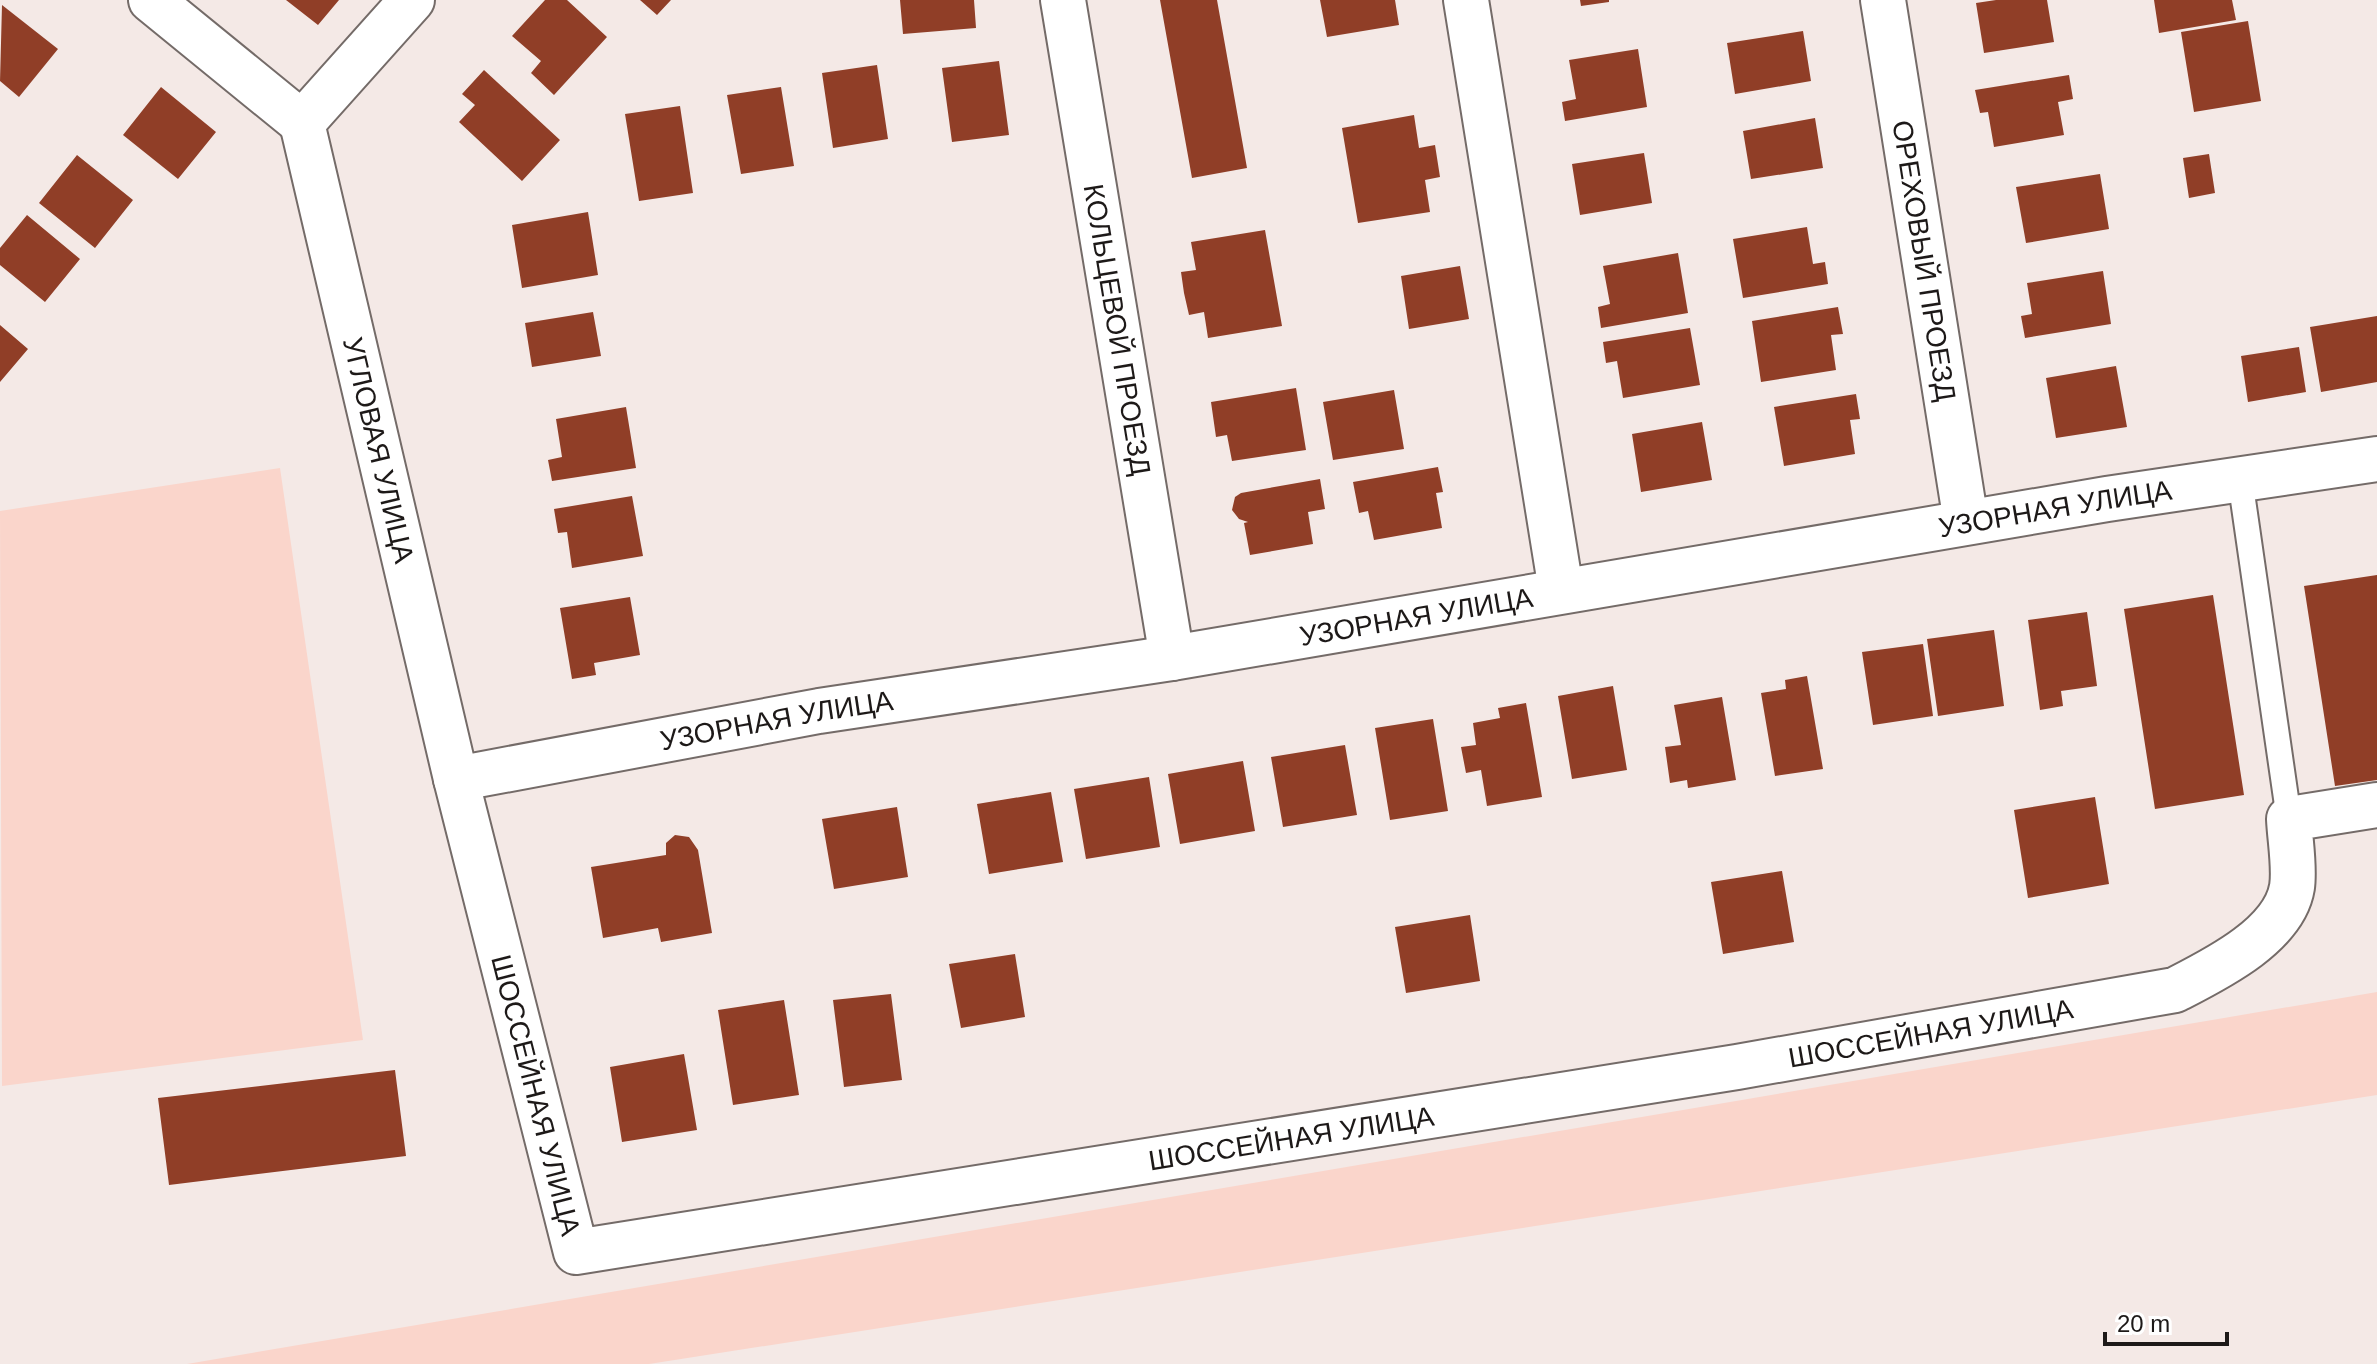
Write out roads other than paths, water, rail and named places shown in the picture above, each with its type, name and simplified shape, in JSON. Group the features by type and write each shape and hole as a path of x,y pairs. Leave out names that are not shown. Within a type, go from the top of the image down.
{"street":[{"path":"151,0 302,123 412,0"},
{"name":"КОЛЬЦЕВОЙ ПРОЕЗД","path":"1063,0 1172,658"},
{"path":"1466,0 1561,590"},
{"name":"ОРЕХОВЫЙ ПРОЕЗД","path":"1883,0 1966,522"},
{"name":"УГЛОВАЯ УЛИЦА","path":"302,123 456,779"},
{"name":"УЗОРНАЯ УЛИЦА","path":"456,779 819,711 1172,658 1966,522 2377,459"},
{"name":"ШОССЕЙНАЯ УЛИЦА","path":"456,779 576,1252 1737,1067 2175,990 2222,966 2276,923 2292,888 2289,819"},
{"path":"2289,819 2377,805"}],"lane":[{"path":"2240,479 2289,819"}]}
